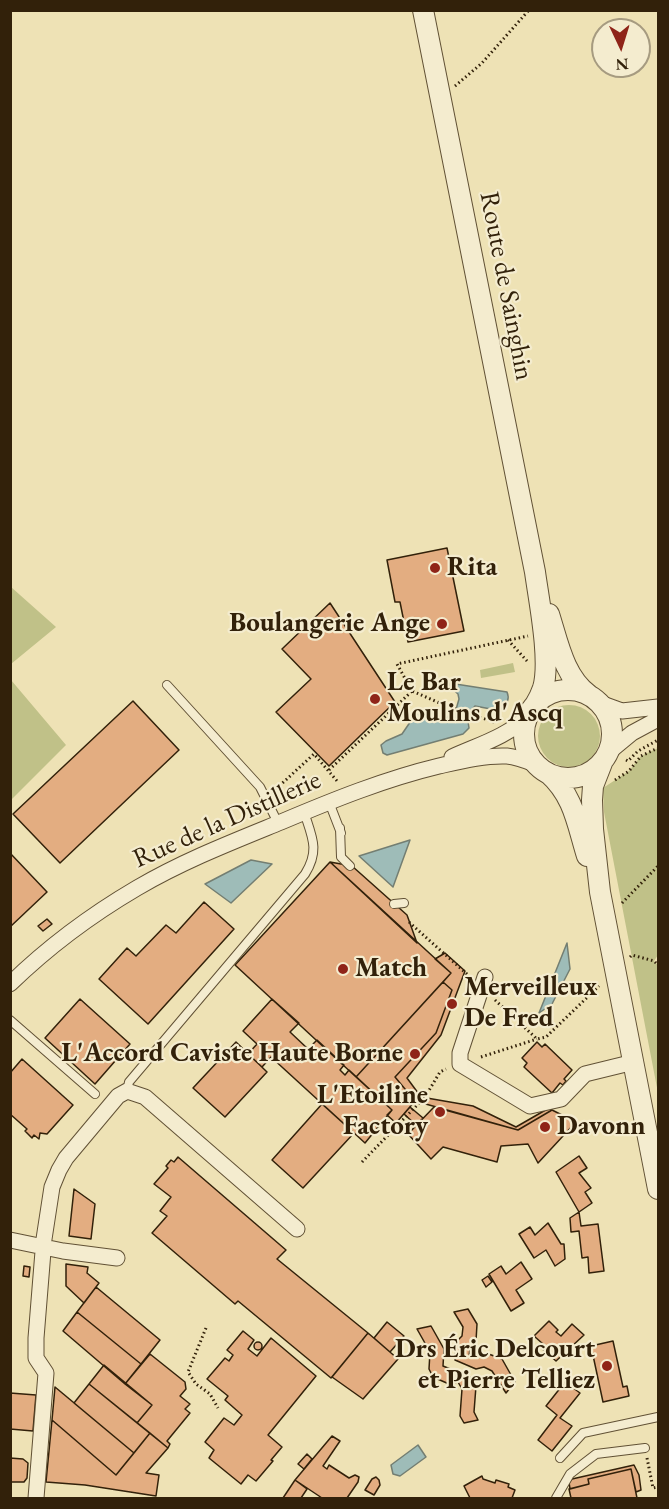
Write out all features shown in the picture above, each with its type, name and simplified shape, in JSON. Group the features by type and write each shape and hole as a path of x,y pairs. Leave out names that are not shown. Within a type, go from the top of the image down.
{"street":[{"name":"Route de Sainghin","path":"423,10 535,572 542,622 544,686 531,711"},
{"name":"Route de Sainghin","path":"535,572 569,672 580,688 595,699"},
{"path":"600,892 570,801 558,782 529,755 524,729 531,711 551,693 563,690 577,691 615,710 658,707"},
{"path":"595,699 608,714 612,726 612,739 593,786 592,806 600,892 658,1189"},
{"name":"Rue de la Distillerie","path":"420,770 504,735 531,711"},
{"path":"542,769 560,778 580,777 592,772 632,733 658,719"},
{"name":"Rue de la Distillerie","path":"10,984 76,928 130,892 188,861 304,812 386,780 464,760 502,756 517,757 542,769"},
{"path":"483,982 460,1053 460,1064 530,1106 561,1099 585,1074 634,1062"},
{"path":"36,1498 46,1373 36,1358 43,1248 52,1187 58,1170 66,1158 118,1096 127,1091 145,1097 297,1229"},
{"path":"10,1240 43,1248 117,1258"}],"lane":[{"path":"167,685 260,788 278,823"},
{"path":"329,802 343,837"},
{"path":"127,1091 129,1082 305,874 314,856 314,846 304,812"},
{"path":"340,828 340,857 350,866"},
{"path":"394,904 404,903"},
{"path":"10,1020 95,1094"},
{"path":"560,1458 583,1433 658,1417"},
{"path":"556,1498 570,1474 596,1454 645,1448"}],"path":[{"path":"440,93 452,88 472,73 529,10"},
{"path":"502,725 449,707 412,691 397,664 532,635"},
{"path":"499,637 500,642"},
{"path":"508,640 528,662 535,661"},
{"path":"329,770 412,691"},
{"path":"610,783 630,771 641,756 658,748"},
{"path":"266,799 314,754 337,781"},
{"path":"619,905 658,866"},
{"path":"409,922 483,982 537,1039"},
{"path":"629,957 654,961 658,965"},
{"path":"362,1162 425,1097 440,1071 546,1037 603,982"},
{"path":"206,1328 188,1372 196,1384 210,1394 218,1408"},
{"path":"645,1448 653,1488 658,1487"}],"green space":[{"path":"11,587 56,627 11,664"},
{"path":"513,663 515,672 481,678 480,670"},
{"path":"11,680 66,745 10,800"},
{"path":"563,705 575,705 591,714 598,724 600,736 598,748 591,758 575,767 563,767 552,762 543,753 538,742 538,730 543,719 552,710"},
{"path":"658,748 658,955 654,961 658,965 658,1093 604,812 603,788 629,771 641,756"}],"water":[{"path":"449,683 507,692 508,701 502,709 496,710 475,706 467,715 469,728 463,734 387,755 383,753 381,745 402,734 415,715 422,712 445,718 455,713 458,694"},
{"path":"410,840 393,887 359,856"},
{"path":"251,860 272,864 231,903 205,884"},
{"path":"567,943 570,969 552,1004 539,1013"},
{"path":"418,1445 426,1457 400,1476 393,1474 391,1465"}],"building":[{"path":"447,548 464,631 408,642 400,602 395,602 387,560"},
{"path":"330,603 395,702 329,766 276,712 311,679 282,649"},
{"path":"133,701 179,750 60,863 13,814"},
{"path":"10,853 47,892 10,927"},
{"name":"Match","path":"330,862 451,973 356,1077 235,965"},
{"path":"330,862 352,866 407,915 417,943"},
{"path":"204,902 234,929 148,1024 99,979 127,948 136,956 166,925 176,933"},
{"path":"47,919 52,924 43,931 38,926"},
{"path":"445,953 465,971 441,1035 407,1078 421,1097 473,1106 516,1127 549,1108 552,1110 518,1130 415,1101 395,1077 436,1033 452,990 443,982 451,973 435,959"},
{"path":"443,982 452,990 436,1033 395,1077 415,1101 396,1123 387,1115 392,1110 356,1077"},
{"path":"80,999 130,1044 95,1084 45,1038"},
{"path":"272,999 299,1023 290,1032 308,1049 317,1040 344,1065 340,1070 345,1075 349,1070 392,1110 365,1143 271,1057 262,1067 248,1054 257,1044 243,1031"},
{"path":"236,1042 267,1072 225,1117 193,1088"},
{"path":"537,1042 542,1047 545,1044 572,1070 564,1079 566,1081 563,1085 560,1083 552,1093 524,1067 527,1063 522,1058"},
{"path":"22,1059 73,1105 47,1134 40,1133 39,1139 34,1135 32,1138 25,1131 27,1129 10,1114 10,1073"},
{"path":"322,1104 354,1133 303,1188 272,1160"},
{"path":"410,1107 423,1118 416,1125 404,1114"},
{"path":"434,1107 518,1130 552,1110 576,1122 538,1163 528,1144 501,1146 497,1162 443,1147 431,1159 408,1134"},
{"path":"579,1156 587,1168 579,1173 591,1188 585,1192 592,1203 579,1212 556,1172"},
{"path":"178,1157 286,1250 277,1259 368,1333 331,1378 238,1301 235,1304 152,1233 167,1216 160,1211 171,1197 154,1184 168,1168 166,1166 171,1160 174,1162"},
{"path":"74,1189 95,1204 91,1239 69,1236"},
{"path":"579,1212 581,1226 598,1224 604,1271 589,1273 588,1257 582,1258 579,1231 571,1232 570,1218"},
{"path":"548,1223 561,1244 564,1244 565,1259 555,1266 546,1250 534,1258 519,1234 530,1227 535,1235"},
{"path":"521,1262 532,1279 516,1290 524,1303 511,1311 489,1274 501,1266 506,1274"},
{"path":"66,1264 88,1267 87,1273 99,1283 84,1303 66,1286"},
{"path":"24,1266 30,1267 29,1277 23,1276"},
{"path":"488,1276 492,1282 486,1287 482,1280"},
{"path":"96,1287 160,1340 141,1364 77,1312"},
{"path":"468,1309 477,1324 476,1341 470,1348 469,1357 486,1353 502,1359 515,1382 506,1393 492,1371 484,1367 476,1369 455,1360 456,1342 462,1336 463,1327 454,1312"},
{"path":"77,1312 141,1364 125,1384 63,1331"},
{"path":"549,1321 561,1336 572,1324 584,1335 556,1361 540,1347 543,1344 534,1336"},
{"path":"387,1322 404,1336 390,1352 374,1338"},
{"path":"431,1326 444,1349 443,1366 472,1378 476,1386 474,1412 478,1420 464,1423 460,1416 462,1389 458,1382 449,1384 433,1377 429,1369 430,1352 417,1329"},
{"path":"243,1331 254,1340 248,1349 257,1356 271,1338 316,1376 268,1435 282,1447 271,1460 273,1461 256,1481 248,1475 241,1484 209,1458 214,1450 205,1442 224,1418 234,1425 242,1415 225,1400 228,1396 207,1379 225,1358 229,1361 233,1355 227,1350"},
{"path":"368,1333 398,1359 363,1399 332,1377"},
{"name":"Drs Éric Delcourt et Pierre Telliez","path":"613,1341 623,1387 627,1386 629,1396 603,1402 591,1346"},
{"path":"258,1342 262,1346 258,1350 254,1346"},
{"path":"150,1354 185,1382 186,1389 180,1396 190,1404 185,1409 190,1413 167,1441 170,1444 168,1448 137,1423 152,1405 125,1384"},
{"path":"104,1365 152,1405 137,1423 89,1384"},
{"path":"565,1382 580,1393 560,1418 572,1426 552,1451 538,1440 557,1415 546,1406"},
{"path":"89,1384 150,1433 134,1453 74,1403"},
{"path":"55,1387 134,1453 116,1475 52,1420"},
{"path":"10,1393 36,1395 33,1431 10,1429"},
{"path":"52,1420 116,1475 150,1433 168,1448 146,1473 159,1475 156,1496 85,1485 46,1482"},
{"path":"332,1436 340,1441 323,1466 327,1469 329,1465 349,1478 355,1475 359,1477 347,1498 322,1498 295,1480"},
{"path":"307,1454 312,1459 304,1469 298,1464"},
{"path":"10,1458 23,1459 28,1463 27,1478 24,1482 10,1482"},
{"path":"634,1465 639,1475 641,1490 636,1492 631,1469 588,1479 589,1484 570,1489 569,1482 572,1479"},
{"path":"631,1469 637,1498 571,1498 569,1489 589,1484 588,1479"},
{"path":"482,1476 483,1479 495,1483 496,1480 509,1484 508,1487 515,1490 512,1498 470,1498 464,1486"},
{"path":"376,1477 380,1485 374,1495 365,1490"},
{"path":"295,1480 307,1489 301,1498 283,1498"}],"place":[{"name":"Rita","path":"435,568"},
{"name":"Boulangerie Ange","path":"442,624"},
{"name":"Le Bar Moulins d'Ascq","path":"375,699"},
{"name":"Match","path":"343,969"},
{"name":"Merveilleux De Fred","path":"452,1004"},
{"name":"L'Accord Caviste Haute Borne","path":"415,1054"},
{"name":"L'Etoiline Factory","path":"440,1112"},
{"name":"Davonn","path":"545,1127"},
{"name":"Drs Éric Delcourt et Pierre Telliez","path":"607,1366"}]}
